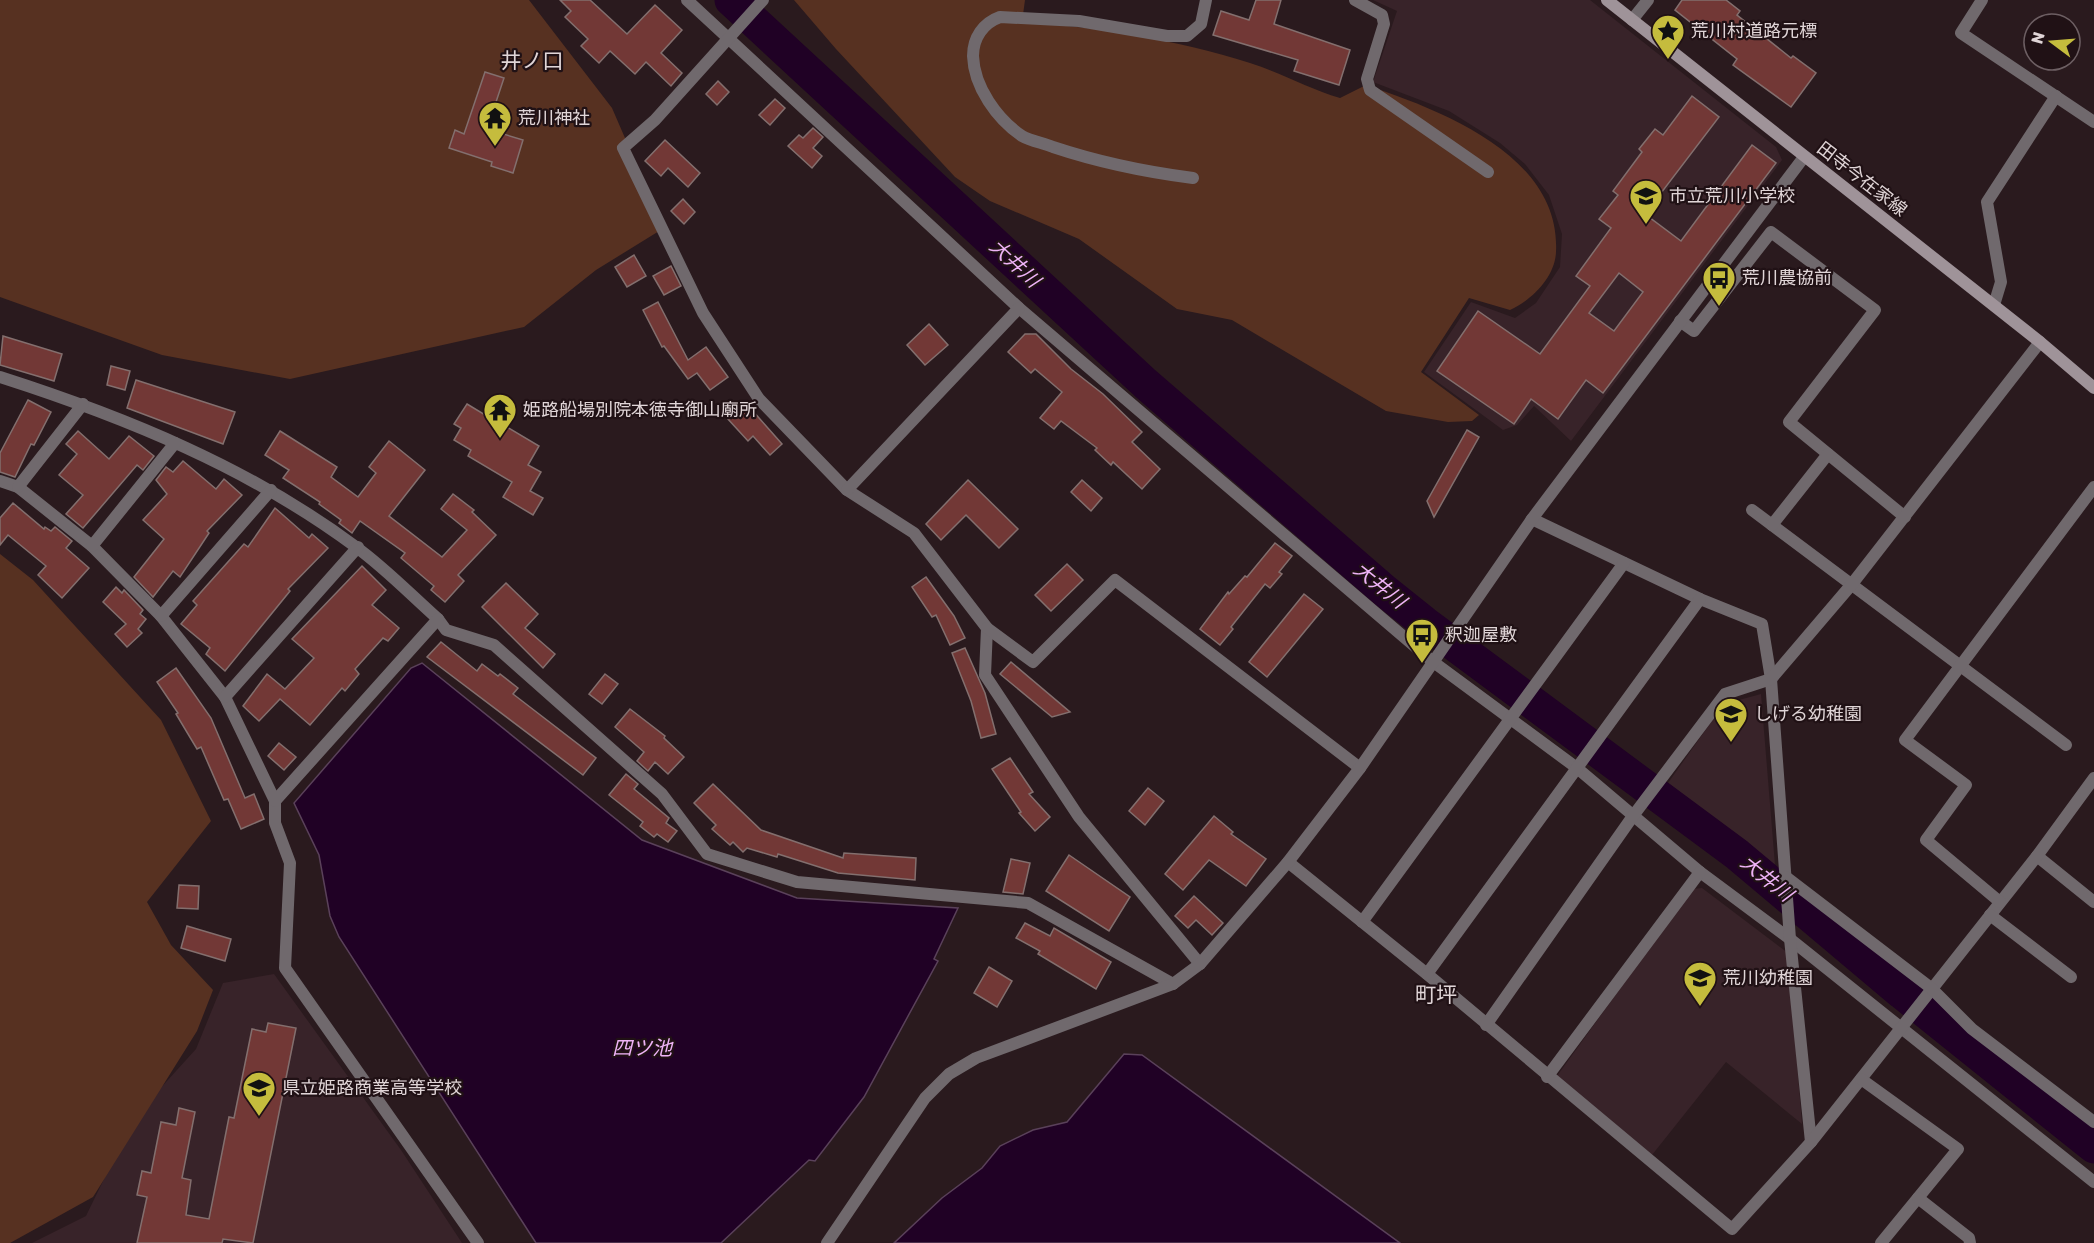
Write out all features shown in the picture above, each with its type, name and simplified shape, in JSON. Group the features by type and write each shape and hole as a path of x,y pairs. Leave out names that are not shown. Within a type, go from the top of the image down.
{"main road":[{"name":"田寺今在家線","path":"1607,0 1994,305 2094,388"}],"street":[{"path":"687,0 1019,308 1432,661 1577,768 1700,872 1790,939 2094,1182"},
{"path":"1193,178 1102,160 1024,137 1006,122 983,93 974,71 973,52 979,32 989,21 1000,17 1079,21 1167,36 1187,36 1201,24 1206,0"},
{"path":"1355,0 1382,15 1384,24 1367,79 1370,90 1488,172"},
{"path":"1632,20 1648,0"},
{"path":"1982,0 1961,33 2094,122"},
{"path":"763,1 655,120 623,147 703,313 759,399 847,490 914,532 987,628 1033,662 1115,580 1360,768"},
{"path":"1994,305 2001,282 1987,202 2055,96"},
{"path":"827,1243 925,1098 949,1074 976,1058 1173,984 1200,964 1288,862 1360,768 1532,519 1804,157"},
{"path":"1680,321 1694,331 1771,232 1875,310 1789,422 1905,517"},
{"path":"847,490 1019,308"},
{"path":"1486,1025 1633,816 1725,694 1771,679 1852,585 2040,342"},
{"path":"0,378 83,404 175,443 271,490 358,548 438,619 446,630 494,645 662,794 707,854 797,882 1029,903 1173,984"},
{"path":"18,487 83,404"},
{"path":"92,546 175,443"},
{"path":"1772,525 1828,454"},
{"path":"0,481 18,487 92,546 161,616 225,697 274,801 275,822 291,864 285,968 478,1243"},
{"path":"2001,902 1926,840 1966,785 1905,740 2094,487"},
{"path":"161,616 271,490"},
{"path":"1752,510 2066,745"},
{"path":"1532,519 1700,599 1762,624 1771,679 1790,939 1811,1142"},
{"path":"225,697 358,548"},
{"path":"1362,922 1624,563"},
{"path":"1427,974 1700,599"},
{"path":"274,801 438,619"},
{"path":"987,628 985,675 1078,817 1200,964"},
{"path":"1288,862 1427,974 1547,1077 1732,1229 1811,1142 2037,856 2094,778"},
{"path":"2037,856 2094,902"},
{"path":"1547,1077 1700,872"},
{"path":"1786,877 1931,988 1972,1029 2093,1118"},
{"path":"1990,915 2071,976"},
{"path":"1861,1079 1958,1149 1881,1243"},
{"path":"1918,1198 1969,1238 1970,1243"}],"shaded area":[{"path":"0,0 529,0 612,108 664,228 596,270 524,327 290,379 162,355 0,297"},
{"path":"794,0 1025,0 1022,22 1079,27 1166,41 1250,63 1340,98 1366,85 1396,95 1460,123 1491,142 1518,163 1539,188 1552,218 1555,261 1541,287 1510,310 1469,298 1421,372 1479,415 1472,421 1448,422 1386,411 1232,320 1177,309 1079,239 990,201 955,177 836,49"},
{"name":"市立荒川小学校","path":"1373,0 1590,0 1776,147 1782,160 1571,441 1534,406 1517,425 1503,430 1424,372 1471,302 1515,318 1536,303 1560,267 1562,234 1549,195 1525,164 1500,143 1449,111 1373,82 1397,11"},
{"path":"0,554 33,580 161,720 211,821 147,902 171,945 213,990 197,1031 93,1197 10,1243 0,1243"},
{"name":"しげる幼稚園","path":"1761,694 1775,865 1668,783 1724,704"},
{"name":"荒川幼稚園","path":"1702,888 1788,953 1802,1124 1726,1062 1652,1155 1557,1076 1692,889"},
{"name":"県立姫路商業高等学校","path":"274,974 401,1150 462,1243 32,1243 86,1216 122,1142 157,1092 196,1049 223,983"}],"water":[{"name":"四ツ池","path":"422,663 642,840 797,898 958,908 934,959 938,961 864,1097 815,1161 809,1160 721,1243 536,1243 339,937 330,916 319,855 294,803 411,668"},
{"path":"1124,1054 1142,1055 1400,1243 894,1243 942,1198 982,1168 1000,1146 1033,1130 1067,1122"}],"building":[{"path":"560,0 590,0 627,34 655,5 682,30 661,53 682,73 671,86 646,62 635,74 610,51 599,63 581,46 588,39 565,17 571,11"},
{"path":"1256,0 1281,0 1274,24 1350,50 1339,85 1294,71 1298,60 1213,35 1221,11 1249,20"},
{"path":"1682,0 1726,0 1740,11 1737,15 1791,58 1793,56 1816,73 1791,107 1733,65 1737,59 1675,10"},
{"path":"485,72 504,78 487,129 523,140 513,173 491,166 492,162 449,148 455,130 464,134"},
{"path":"718,81 729,92 717,105 706,94"},
{"path":"1692,96 1719,117 1645,214 1681,241 1752,145 1776,163 1603,393 1586,380 1558,419 1531,399 1514,424 1437,371 1478,311 1540,354 1590,286 1576,276 1611,228 1599,219 1618,195 1613,191 1642,152 1639,149 1655,129 1663,135","holes":["1619,273 1643,292 1614,331 1589,313"]},
{"path":"775,99 785,108 770,125 759,115"},
{"path":"813,128 823,137 813,148 822,156 812,168 788,146 799,135 803,138"},
{"path":"665,140 700,173 688,187 668,168 661,176 645,161"},
{"path":"683,199 695,212 684,224 671,211"},
{"path":"634,255 646,276 627,287 615,267"},
{"path":"671,266 681,286 664,295 653,276"},
{"path":"658,302 688,360 706,347 728,377 710,390 697,373 688,379 664,346 662,347 643,310"},
{"path":"929,324 948,345 925,365 907,345"},
{"path":"1025,334 1036,334 1071,369 1103,394 1142,432 1132,442 1160,469 1142,489 1113,462 1111,465 1095,450 1097,448 1061,421 1054,429 1040,418 1062,392 1035,369 1031,373 1008,352"},
{"path":"3,336 62,354 54,381 0,365"},
{"path":"111,366 130,371 125,390 107,385"},
{"path":"136,380 235,412 223,444 127,408"},
{"path":"28,400 51,412 34,445 31,444 15,477 0,472 0,453"},
{"path":"745,402 782,444 770,455 753,436 748,441 727,418"},
{"path":"467,404 490,418 493,411 510,421 507,427 539,446 528,465 541,472 530,491 543,498 533,515 503,497 512,482 468,456 471,450 454,440 461,428 454,424"},
{"path":"1467,430 1479,437 1434,517 1427,501"},
{"path":"78,431 109,459 129,436 154,456 143,470 137,465 83,528 66,514 83,495 59,475 77,454 66,444"},
{"path":"280,431 337,467 331,477 358,497 376,473 369,467 389,441 425,470 389,516 442,557 467,530 441,509 453,494 474,510 472,512 496,535 458,575 464,581 445,602 431,590 434,586 401,558 405,553 360,521 352,533 339,523 341,520 319,504 320,502 283,478 289,470 265,455"},
{"path":"183,461 216,489 224,479 242,495 207,531 209,533 180,577 173,571 153,597 134,577 164,539 143,520 167,494 156,480 166,467 173,472"},
{"path":"968,480 1018,529 999,548 966,515 941,540 926,524"},
{"path":"1082,480 1102,498 1091,511 1071,492"},
{"path":"13,503 44,529 45,527 51,531 55,527 72,541 66,548 89,568 62,598 38,575 46,566 8,535 0,545 0,518"},
{"path":"275,508 309,538 312,534 328,548 288,589 290,591 225,671 206,654 210,648 181,624 197,605 193,601 244,544 248,547"},
{"path":"1275,543 1292,556 1279,572 1282,574 1270,588 1265,584 1231,627 1233,629 1220,645 1200,629 1228,592 1229,594 1245,576 1247,577"},
{"path":"1067,564 1083,580 1051,611 1035,595"},
{"path":"362,566 386,590 372,605 399,628 388,641 383,638 355,669 359,674 345,691 342,688 310,725 280,699 259,721 243,706 267,674 285,689 314,658 292,639"},
{"path":"926,577 954,616 965,638 950,645 936,615 932,617 912,587"},
{"path":"506,583 538,614 525,628 555,654 543,668 482,607"},
{"path":"116,587 122,593 124,590 143,610 140,614 146,619 138,629 142,633 127,647 115,634 126,624 103,602"},
{"path":"1304,594 1323,609 1267,677 1249,662"},
{"path":"441,642 477,671 482,664 498,676 500,674 518,688 513,694 596,758 583,775 427,657"},
{"path":"965,648 985,693 996,734 981,738 971,701 952,653"},
{"path":"1011,662 1070,712 1052,717 1000,674"},
{"path":"176,668 211,718 245,798 254,794 264,819 241,829 228,799 224,800 201,747 197,749 176,714 178,713 157,682"},
{"path":"605,674 618,684 602,704 589,694"},
{"path":"630,709 665,736 664,738 684,757 668,774 655,762 648,771 637,761 644,752 615,727"},
{"path":"279,743 296,757 284,770 268,756"},
{"path":"1010,758 1033,792 1029,794 1050,817 1035,831 1019,813 1021,812 992,769"},
{"path":"626,774 638,784 634,789 669,818 666,823 677,831 668,842 657,834 654,837 640,826 643,822 609,795"},
{"path":"713,784 761,830 843,858 844,853 916,858 915,880 838,873 778,854 777,857 747,848 743,852 733,842 730,845 712,829 716,825 694,803"},
{"path":"1148,788 1164,801 1145,825 1129,811"},
{"path":"1214,816 1233,832 1231,834 1266,859 1246,886 1209,860 1183,890 1165,874"},
{"path":"1069,855 1130,897 1109,931 1046,891"},
{"path":"1011,859 1030,863 1023,894 1003,892"},
{"path":"179,885 199,886 198,909 177,908"},
{"path":"1194,896 1223,923 1212,935 1196,920 1188,928 1175,916"},
{"path":"1025,923 1050,936 1054,928 1111,962 1096,989 1038,954 1040,951 1016,938"},
{"path":"187,926 231,939 225,961 181,948"},
{"path":"989,967 1012,981 997,1007 974,993"},
{"path":"268,1023 296,1028 253,1243 223,1239 222,1243 137,1243 147,1197 137,1195 142,1171 151,1173 161,1122 176,1125 179,1108 195,1112 182,1178 191,1180 186,1215 209,1219 229,1117 234,1118 252,1029 266,1032"}],"waterway":[{"name":"大井川","path":"731,0 1146,384 1385,591 1738,855 1902,993 2094,1147"}],"place":[{"name":"荒川村道路元標","path":"1668,60"},
{"name":"荒川神社","path":"495,147"},
{"name":"市立荒川小学校","path":"1646,225"},
{"name":"荒川農協前","path":"1719,307"},
{"name":"姫路船場別院本徳寺御山廟所","path":"500,439"},
{"name":"釈迦屋敷","path":"1422,664"},
{"name":"しげる幼稚園","path":"1731,743"},
{"name":"荒川幼稚園","path":"1700,1007"},
{"name":"県立姫路商業高等学校","path":"259,1117"}],"district":[{"name":"井ノ口","path":"532,61"},
{"name":"町坪","path":"1436,995"}]}
